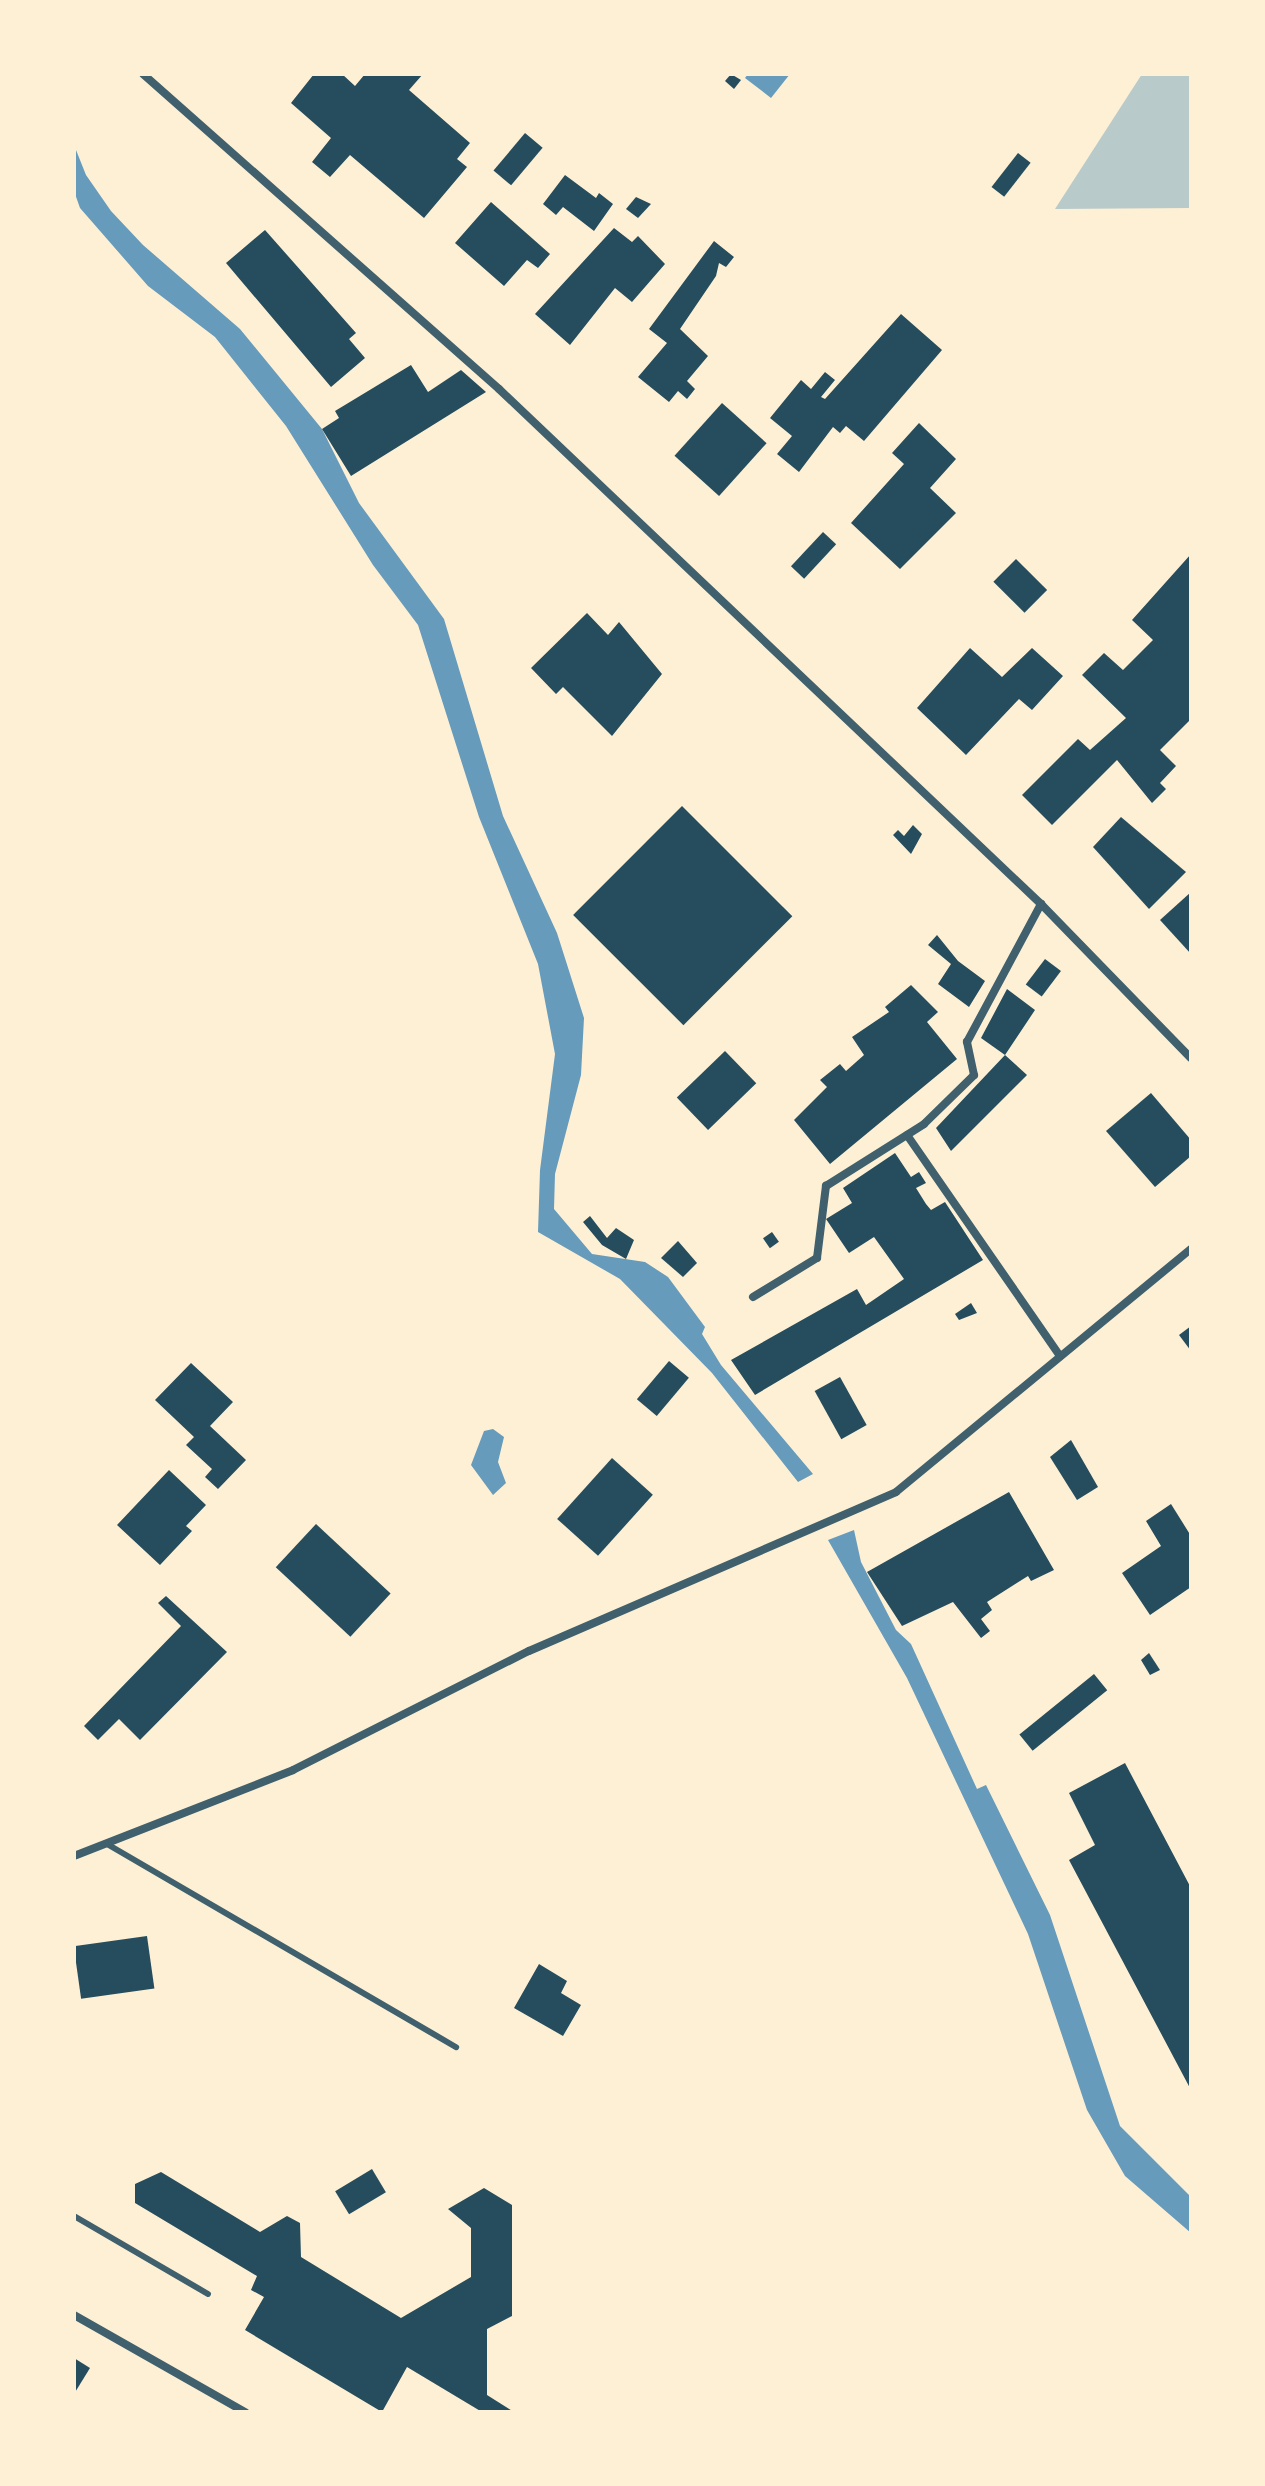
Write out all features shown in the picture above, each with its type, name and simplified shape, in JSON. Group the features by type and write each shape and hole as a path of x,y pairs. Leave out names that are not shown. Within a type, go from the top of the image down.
{"street":[{"path":"143,74 499,389 1041,904 1191,1058"},
{"path":"753,1297 817,1258 826,1186 907,1135 974,1075 967,1042 1041,904"},
{"path":"907,1135 1060,1356"},
{"path":"74,1856 293,1770 529,1651 896,1492 1191,1249"},
{"path":"74,2315 245,2412"}],"lane":[{"path":"107,1844 456,2047"},
{"path":"74,2216 208,2294"}],"shaded area":[{"path":"1142,74 1191,74 1191,208 1055,209"}],"water":[{"path":"748,74 790,74 771,98 745,78"},
{"path":"74,145 86,175 111,211 143,245 240,329 322,429 359,503 444,619 503,816 557,933 584,1018 581,1075 555,1174 554,1209 592,1254 645,1262 668,1277 705,1327 702,1334 721,1365 813,1474 798,1482 712,1373 620,1279 538,1232 540,1170 555,1054 538,964 479,817 418,625 373,565 286,426 215,337 148,286 80,208 74,191"},
{"path":"493,1429 504,1437 498,1462 506,1483 493,1495 471,1465 484,1431"},
{"path":"854,1530 861,1562 896,1630 911,1644 977,1789 986,1785 1050,1915 1120,2126 1191,2197 1191,2233 1125,2176 1087,2110 1028,1934 907,1678 828,1540"}],"building":[{"path":"314,74 342,74 355,86 365,74 423,74 409,90 470,143 457,159 467,167 424,218 350,155 330,177 312,162 331,138 291,103"},
{"path":"731,74 741,80 734,89 725,81"},
{"path":"525,133 543,148 511,185 494,171"},
{"path":"1018,153 1031,163 1004,197 992,187"},
{"path":"565,175 596,198 599,193 613,204 594,231 563,207 556,215 543,204"},
{"path":"636,197 651,204 638,218 626,209"},
{"path":"491,202 550,254 538,268 527,260 504,286 455,243"},
{"path":"614,228 632,242 638,236 665,264 632,302 615,288 570,345 535,314"},
{"path":"265,230 356,333 349,339 365,358 331,387 226,263"},
{"path":"714,241 734,257 726,267 719,263 716,276 680,329 708,356 687,381 695,389 687,399 678,391 669,402 638,377 667,343 649,329"},
{"path":"901,314 942,350 864,441 846,426 840,433 833,427 799,472 777,454 792,436 770,418 801,380 811,389 825,372 835,380 821,397 825,399"},
{"path":"411,365 428,392 461,370 486,392 351,476 322,429 339,418 335,411"},
{"path":"722,403 767,443 719,496 674,456"},
{"path":"919,423 956,459 930,488 956,513 900,569 851,523 904,464 892,453"},
{"path":"823,532 836,544 804,579 791,566"},
{"path":"1191,554 1191,719 1160,750 1176,766 1160,783 1166,789 1152,803 1117,760 1052,825 1022,795 1078,739 1090,750 1126,718 1082,675 1104,653 1123,670 1153,640 1132,620"},
{"path":"1016,559 1047,590 1024,613 993,582"},
{"path":"587,613 608,635 619,622 662,674 612,736 563,687 556,694 531,668"},
{"path":"970,648 1002,677 1032,648 1063,676 1032,710 1019,699 966,755 917,708"},
{"path":"682,806 792,916 683,1025 573,915"},
{"path":"1121,817 1186,872 1149,909 1093,847"},
{"path":"913,825 922,834 911,854 893,835 898,830 904,836"},
{"path":"1191,892 1191,954 1160,920"},
{"path":"937,935 958,961 985,981 969,1007 938,984 951,964 928,945"},
{"path":"1045,959 1061,971 1042,997 1026,985"},
{"path":"911,985 938,1012 927,1022 957,1059 830,1164 794,1120 827,1087 820,1080 840,1064 846,1071 864,1055 852,1037 889,1012 885,1007"},
{"path":"1007,989 1035,1010 1005,1055 981,1038"},
{"path":"725,1051 756,1083 708,1130 677,1098"},
{"path":"1005,1055 1027,1075 951,1151 936,1128"},
{"path":"1151,1093 1191,1140 1191,1156 1155,1187 1106,1131"},
{"path":"895,1153 911,1177 919,1172 926,1183 916,1188 926,1204 931,1210 945,1202 983,1260 755,1395 731,1360 857,1289 866,1305 904,1279 874,1237 849,1253 826,1219 852,1203 843,1188"},
{"path":"590,1216 607,1238 616,1228 634,1240 626,1259 602,1245 583,1222"},
{"path":"772,1232 779,1242 770,1248 763,1238"},
{"path":"678,1241 697,1263 683,1277 661,1258"},
{"path":"971,1303 977,1313 959,1320 955,1314"},
{"path":"1191,1326 1191,1351 1179,1335"},
{"path":"669,1361 689,1378 657,1416 637,1399"},
{"path":"191,1363 233,1402 210,1426 246,1460 218,1489 205,1477 212,1469 186,1445 194,1437 155,1400"},
{"path":"840,1377 867,1425 841,1439 815,1391"},
{"path":"1071,1440 1098,1487 1077,1500 1050,1457"},
{"path":"612,1458 653,1495 598,1556 557,1519"},
{"path":"169,1470 206,1505 186,1526 192,1531 160,1565 117,1525"},
{"path":"1009,1492 1054,1570 1031,1581 1028,1576 987,1602 992,1610 981,1619 990,1631 981,1638 953,1602 902,1626 867,1572"},
{"path":"1171,1504 1191,1536 1191,1587 1150,1615 1122,1573 1161,1546 1146,1521"},
{"path":"316,1524 391,1594 350,1637 276,1567"},
{"path":"166,1596 227,1652 140,1740 119,1719 98,1740 84,1726 181,1626 158,1603"},
{"path":"1149,1653 1160,1670 1150,1675 1141,1660"},
{"path":"1094,1674 1107,1690 1033,1751 1019,1734"},
{"path":"1125,1763 1191,1888 1191,2090 1069,1860 1095,1845 1069,1793"},
{"path":"147,1936 154,1988 81,1999 74,1946"},
{"path":"539,1964 567,1981 561,1993 581,2005 563,2036 514,2008"},
{"path":"372,2169 386,2192 349,2214 335,2191"},
{"path":"161,2172 260,2232 287,2216 300,2223 301,2257 401,2318 471,2277 471,2228 448,2209 484,2188 512,2205 512,2316 487,2329 487,2395 514,2412 482,2412 407,2367 382,2412 245,2330 264,2297 251,2290 257,2276 135,2203 135,2184"},
{"path":"74,2358 90,2368 74,2394"}]}
